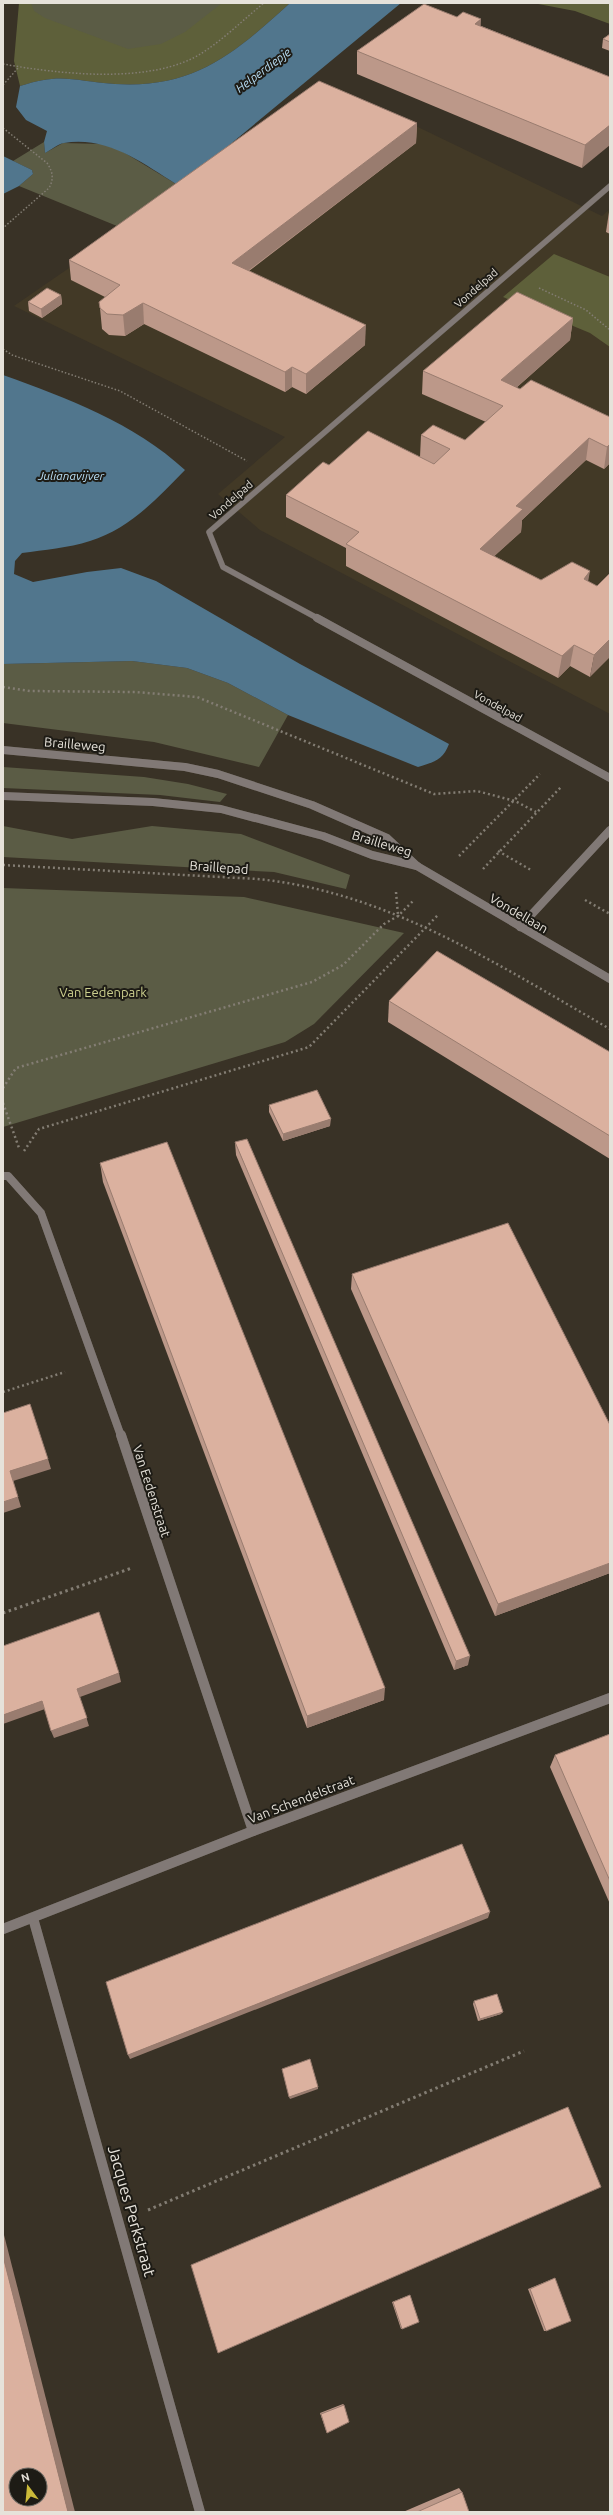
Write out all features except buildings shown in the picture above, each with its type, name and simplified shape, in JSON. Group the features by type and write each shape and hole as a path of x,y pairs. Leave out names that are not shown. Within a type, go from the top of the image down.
{"street":[{"name":"Vondelpad","path":"610,186 209,532 223,567 610,778"},
{"name":"Brailleweg","path":"3,750 185,767 218,774 312,805 387,838 417,866"},
{"name":"Brailleweg","path":"3,796 153,802 221,809 323,836 372,856 417,866"},
{"path":"520,927 610,830"},
{"name":"Vondellaan","path":"417,866 610,979"},
{"name":"Van Eedenstraat","path":"3,1176 8,1176 41,1213 96,1362 160,1558 253,1831"},
{"name":"Van Schendelstraat","path":"3,1929 253,1831 610,1698"},
{"name":"Jacques Perkstraat","path":"33,1918 200,2512"}],"path":[{"path":"3,64 46,72 153,72 197,55 264,3"},
{"path":"3,85 18,68"},
{"path":"3,128 47,163 52,170 53,181 49,188 3,228"},
{"path":"507,275 580,307 600,319 610,330"},
{"path":"3,349 12,355 45,367 120,391 273,477"},
{"path":"3,687 30,691 136,692 197,697 434,794 477,790 515,801 536,812"},
{"path":"3,1088 16,1068 312,982 343,965 384,924 398,916 515,801 561,752"},
{"path":"498,851 583,764"},
{"name":"Braillepad","path":"3,865 213,876 294,883 357,900 426,927 506,969 610,1029"},
{"path":"3,1103 22,1155 39,1129 309,1047 426,927"},
{"path":"3,1392 96,1362"},
{"path":"3,1613 160,1558"},
{"path":"119,2223 524,2051"}],"shaded area":[{"path":"333,86 602,216 610,209 610,714 260,530 218,494 285,437 14,306"}],"green space":[{"path":"19,3 31,3 34,11 45,18 128,49 161,44 185,32 222,3 290,3 232,52 191,74 143,84 115,84 57,78 46,79 20,86 14,61"},
{"path":"29,3 228,3 163,50 123,54 33,16"},
{"path":"533,3 610,3 610,24 575,11"},
{"path":"44,142 45,153 63,143 102,144 120,150 176,184 117,226 19,186 33,174 32,170 13,161"},
{"path":"554,254 610,277 610,347 590,333 503,297"},
{"path":"132,661 187,668 228,683 288,715 259,767 154,742 3,723 3,664"},
{"path":"3,767 144,777 188,784 227,794 220,802 160,795 3,788"},
{"path":"3,826 72,839 152,826 241,834 350,875 346,889 274,872 3,857"},
{"name":"Van Eedenpark","path":"3,888 244,897 404,933 314,1024 285,1042 3,1127"}],"water":[{"name":"Helperdiepje","path":"290,3 401,3 193,175 176,184 137,160 110,147 80,142 64,143 45,153 44,142 47,131 26,120 16,107 20,86 46,79 57,78 115,84 143,84 191,74 232,52"},
{"path":"3,156 32,170 33,174 19,186 3,194"},
{"name":"Julianavijver","path":"3,375 75,403 122,425 165,453 185,470 142,512 117,529 90,541 22,553 15,561 14,574 33,582 87,572 121,568 156,581 300,664 449,744 444,754 433,762 418,767 288,715 228,683 187,668 132,661 3,664"}]}
